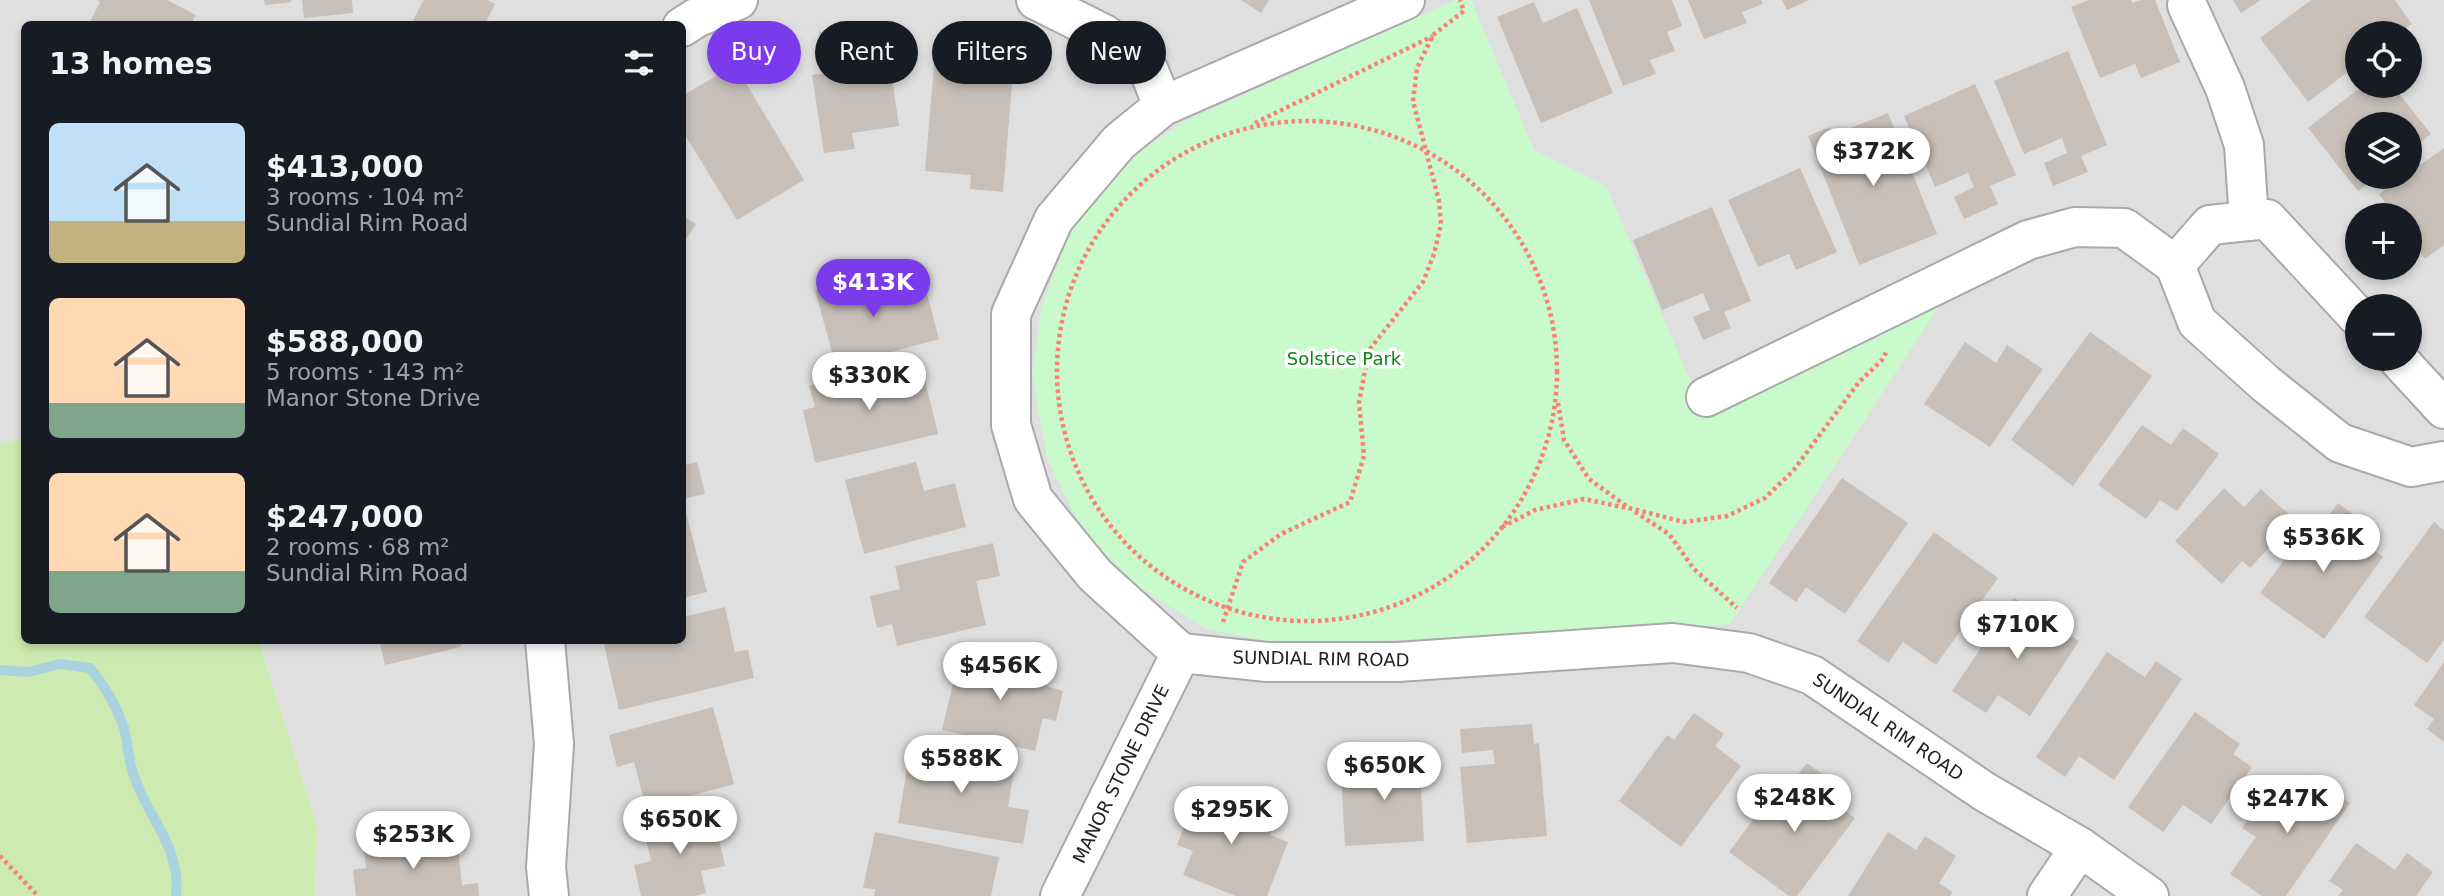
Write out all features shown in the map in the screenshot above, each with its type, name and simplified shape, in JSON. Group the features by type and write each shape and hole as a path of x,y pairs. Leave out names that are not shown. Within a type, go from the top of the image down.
{"street":[{"path":"686,24 738,0"},
{"path":"1036,0 1104,34 1149,71 1163,106"},
{"path":"1197,654 1095,575 1033,499 1011,425 1011,314 1054,219 1119,142 1163,106 1405,0"},
{"path":"2187,5 2225,88 2244,145 2249,221"},
{"path":"2175,265 2210,225 2267,219 2345,303"},
{"path":"1706,397 2028,240 2075,227 2124,228 2175,265 2197,322 2266,384 2340,443 2411,467 2444,461"},
{"path":"2409,371 2444,408"},
{"name":"SUNDIAL RIM ROAD","path":"1197,654 1267,662 1398,662 1673,643 1749,653 1812,675 1985,792 2080,847 2149,896"},
{"path":"545,644 554,744 546,867 549,896"},
{"name":"MANOR STONE DRIVE","path":"1060,896 1197,654"},
{"path":"2047,896 2080,847"}],"path":[{"path":"1460,0 1464,11 1433,35 1251,125 1171,159 1106,218 1066,295 1055,382 1073,467 1121,541 1190,594 1274,620 1353,618 1428,591 1491,543 1535,478 1558,402"},
{"path":"1197,654 1227,607 1243,562 1281,534 1350,502 1364,456 1359,402 1369,351 1423,282 1434,254 1441,224 1430,160 1413,101 1417,68 1433,35"},
{"path":"1251,125 1339,120 1408,144 1430,160 1480,187 1529,249 1556,323 1558,402 1564,440 1590,478 1669,534 1694,569 1737,608"},
{"path":"1501,527 1535,510 1584,499 1684,522 1727,516 1765,498 1793,471 1859,382 1882,360 1890,346 1880,312"},
{"path":"0,856 38,896"}],"shaded area":[{"path":"0,0 2444,0 2444,896 315,896 317,824 260,644 686,644 686,21 21,21 21,439 0,443"}],"green space":[{"name":"Solstice Park","path":"1455,0 1471,0 1534,150 1606,186 1703,410 1952,287 1730,624 1286,645 1206,629 1140,588 1082,530 1047,458 1032,372 1042,306 1074,222 1131,157 1187,120"},
{"path":"21,439 21,644 260,644 317,824 315,896 0,896 0,443"}],"building":[{"path":"97,0 167,0 196,15 193,21 90,21 100,2"},
{"path":"264,0 291,0 292,2 265,5"},
{"path":"302,0 352,0 353,13 304,18"},
{"path":"424,0 487,0 495,4 486,21 413,21"},
{"path":"1241,0 1269,0 1261,13"},
{"path":"1589,0 1672,0 1682,26 1667,32 1675,51 1650,60 1656,74 1623,86"},
{"path":"1688,0 1761,0 1763,4 1742,12 1747,23 1704,39"},
{"path":"1782,0 1809,0 1787,10"},
{"path":"2089,0 2131,0 2132,3 2155,0 2180,62 2141,78 2135,64 2100,78 2071,7"},
{"path":"2233,0 2261,0 2241,13"},
{"path":"2311,0 2395,0 2410,21 2345,21 2345,74 2308,102 2260,38"},
{"path":"1534,2 1543,23 1577,8 1613,93 1541,123 1497,17"},
{"path":"2068,51 2107,145 2081,156 2088,172 2053,186 2044,163 2067,153 2062,138 2024,154 1994,81"},
{"path":"812,75 815,75 815,84 893,84 899,126 852,133 855,149 824,153"},
{"path":"707,81 707,84 746,84 804,180 737,220 686,137 686,94"},
{"path":"932,84 1012,84 1003,192 970,189 971,175 925,171"},
{"path":"1975,84 2016,175 1990,186 1998,204 1964,219 1954,197 1974,187 1968,173 1935,187 1904,116"},
{"path":"2347,98 2402,98 2414,112 2345,112 2345,175 2308,128"},
{"path":"1888,113 1937,234 1859,265 1808,136 1830,127 1833,135"},
{"path":"2422,123 2431,134 2422,141"},
{"path":"2444,148 2444,245 2425,259 2422,255 2422,203 2385,203 2379,194 2386,189 2422,189 2422,164"},
{"path":"1800,168 1837,252 1796,270 1789,254 1758,267 1728,200"},
{"path":"1712,207 1751,301 1724,312 1731,328 1703,340 1693,317 1710,310 1703,293 1662,310 1633,240"},
{"path":"686,218 696,224 686,239"},
{"path":"888,270 897,302 927,294 939,339 836,367 815,290"},
{"path":"2090,332 2152,376 2073,486 2011,440"},
{"path":"1965,342 1996,363 2007,345 2043,369 1990,447 1924,404"},
{"path":"920,360 938,434 815,463 803,410 815,407 809,386"},
{"path":"2142,425 2171,445 2183,428 2219,454 2177,511 2160,500 2146,519 2098,485"},
{"path":"697,462 705,494 686,498 686,465"},
{"path":"916,462 924,491 955,483 966,527 864,554 845,480"},
{"path":"1842,478 1908,523 1845,614 1806,587 1796,602 1769,583"},
{"path":"2224,488 2244,507 2261,489 2295,520 2250,568 2242,561 2222,584 2175,541"},
{"path":"2338,503 2366,524 2356,538 2383,557 2324,639 2260,593 2306,530 2333,550 2343,536 2324,522"},
{"path":"686,513 707,592 686,597"},
{"path":"2434,522 2444,530 2444,640 2427,663 2364,617"},
{"path":"1934,532 1998,578 1936,665 1903,642 1888,663 1857,641"},
{"path":"993,543 1000,576 976,581 986,625 897,646 892,624 877,628 870,596 900,589 895,566"},
{"path":"2014,598 2079,641 2030,716 1998,695 1986,713 1952,691"},
{"path":"725,607 735,652 748,650 754,678 619,710 604,644 686,644 686,616"},
{"path":"380,644 461,644 461,647 385,665"},
{"path":"961,651 1049,672 1046,686 1063,691 1056,721 1043,718 1035,751 942,730"},
{"path":"2107,652 2145,677 2156,661 2182,679 2114,780 2079,756 2065,777 2036,757"},
{"path":"2444,662 2444,742 2427,729 2434,719 2414,705"},
{"path":"713,707 734,784 646,808 634,762 617,767 609,735"},
{"path":"2195,712 2240,744 2233,754 2252,767 2211,824 2183,805 2163,832 2128,807"},
{"path":"1694,713 1724,734 1715,746 1741,766 1681,847 1619,801 1667,735 1674,740"},
{"path":"1532,724 1534,744 1539,743 1547,836 1467,843 1460,767 1495,764 1493,750 1462,753 1460,729"},
{"path":"911,744 1016,761 1008,807 1029,810 1023,844 898,823"},
{"path":"1419,753 1424,841 1345,846 1341,772 1374,770 1373,756"},
{"path":"1807,763 1836,784 1826,797 1855,818 1797,896 1789,896 1729,852 1775,790 1802,811 1813,797 1792,782"},
{"path":"2308,774 2350,803 2286,896 2262,896 2230,874 2256,837 2242,828 2276,780 2295,793"},
{"path":"1199,787 1277,818 1270,835 1288,842 1267,896 1236,896 1183,875 1193,851 1177,845"},
{"path":"713,810 725,866 701,871 706,893 694,896 641,896 634,865 651,861 643,826"},
{"path":"875,832 999,857 991,896 874,896 875,889 863,888"},
{"path":"1888,832 1916,850 1925,836 1956,856 1939,883 1952,892 1950,896 1848,896"},
{"path":"457,838 462,885 478,883 479,896 356,896 353,870 366,868 364,848"},
{"path":"2356,843 2395,870 2407,853 2433,872 2416,896 2338,896 2343,890 2329,881"}],"waterway":[{"path":"0,670 28,672 60,664 90,668 110,696 121,720 134,776 174,863 176,896"}]}
